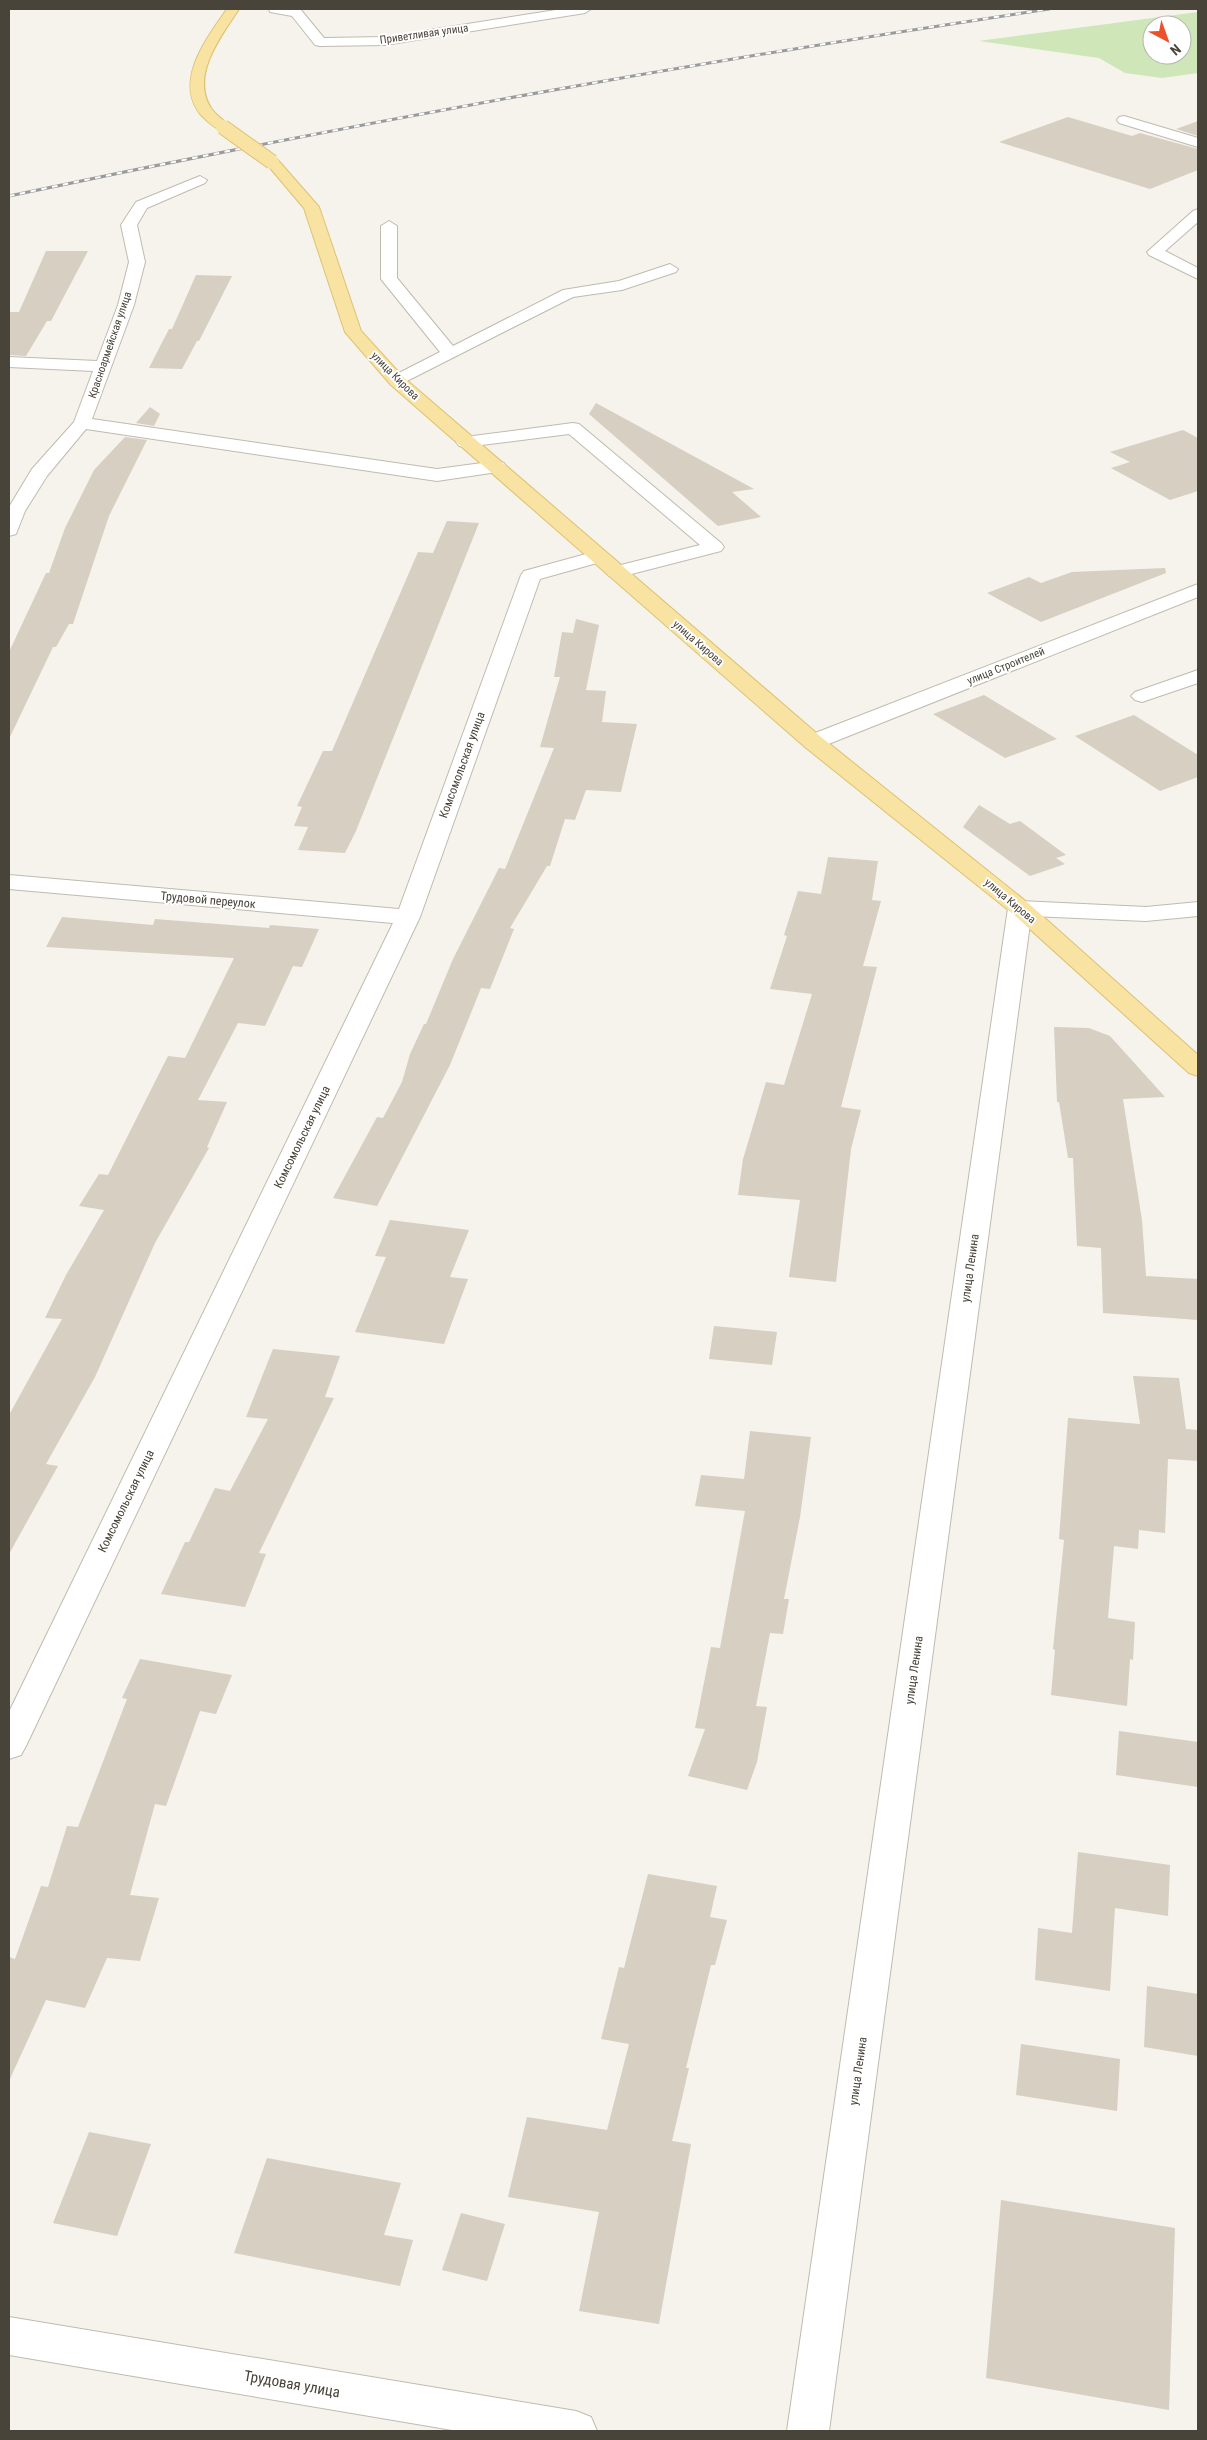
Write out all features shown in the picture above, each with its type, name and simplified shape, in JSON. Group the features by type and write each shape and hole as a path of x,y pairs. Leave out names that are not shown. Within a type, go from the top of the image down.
{"main road":[{"name":"улица Кирова","path":"234,9 200,64 197,91 204,109 223,127 272,162 311,207 353,332 397,381 465,442 497,467 606,564 813,742 1020,908 1198,1068"}],"street":[{"name":"Приветливая улица","path":"275,9 296,13 320,42 385,41 585,9"},
{"path":"1124,120 1198,143"},
{"name":"Красноармейская улица","path":"9,530 12,511 39,473 82,423 126,305 136,262 129,224 140,205 200,180"},
{"path":"1198,214 1155,252 1198,274"},
{"path":"389,226 389,279 451,354"},
{"path":"397,381 569,293 622,285 670,269"},
{"path":"9,362 104,366"},
{"path":"82,423 437,475 497,467"},
{"path":"465,442 573,428 714,547 606,564"},
{"path":"9,484 39,473"},
{"name":"Комсомольская улица","path":"9,1746 408,917 531,575 606,564"},
{"name":"улица Строителей","path":"813,742 1198,590"},
{"path":"1142,696 1198,676"},
{"name":"Трудовой переулок","path":"9,882 408,917"},
{"path":"1020,908 1146,914 1198,909"},
{"name":"улица Ленина","path":"808,2431 1020,908"},
{"name":"Трудовая улица","path":"9,2336 576,2431"}],"green space":[{"path":"1198,12 1198,73 1162,78 1125,73 1099,58 979,41 1142,19 1142,65 1192,65 1192,15 1175,15"}],"building":[{"path":"1068,117 1132,136 1140,133 1198,149 1198,170 1150,189 999,142"},
{"path":"1198,121 1198,136 1176,129"},
{"path":"46,251 88,251 51,321 47,321 26,356 9,355 9,312 19,312"},
{"path":"196,275 232,276 199,341 197,341 182,369 149,368 169,329 172,329"},
{"path":"596,403 754,489 732,492 761,517 718,526 589,414"},
{"path":"150,407 160,414 154,426 136,423"},
{"path":"1183,430 1198,438 1198,491 1170,500 1111,468 1130,462 1110,452"},
{"path":"125,437 147,440 109,516 73,624 69,624 56,647 53,647 9,739 9,652 46,573 49,573 65,528 94,470"},
{"path":"447,521 479,523 356,831 345,853 298,850 308,827 294,826 302,807 297,806 323,751 332,751 418,552 433,553"},
{"path":"1165,568 1166,573 1041,622 987,593 1029,577 1041,583 1072,572"},
{"path":"576,619 599,625 586,690 606,691 602,722 637,724 621,792 586,790 575,820 565,819 550,866 547,866 510,928 514,929 490,989 481,988 450,1065 377,1206 333,1198 377,1117 383,1118 402,1082 410,1054 424,1024 426,1024 453,959 499,868 505,869 554,748 540,747 560,677 554,677 562,632 573,633"},
{"path":"984,695 1057,739 1005,758 933,714"},
{"path":"1134,715 1198,755 1198,777 1160,791 1075,736"},
{"path":"979,805 1010,824 1020,821 1066,855 1056,858 1065,864 1030,876 963,827"},
{"path":"828,857 878,861 872,900 881,901 863,966 877,967 841,1107 861,1110 851,1149 836,1282 789,1277 800,1200 738,1195 743,1159 766,1082 784,1085 812,994 770,989 787,936 784,935 798,891 821,894"},
{"path":"62,917 153,925 155,919 269,928 270,925 319,929 302,967 293,966 265,1026 238,1023 198,1100 227,1102 207,1147 209,1148 155,1243 95,1377 46,1464 58,1466 9,1554 9,1415 62,1319 45,1318 66,1275 104,1210 79,1206 99,1174 108,1175 168,1056 185,1058 234,958 46,947"},
{"path":"1054,1027 1089,1028 1110,1036 1165,1097 1123,1099 1142,1220 1146,1276 1198,1279 1198,1320 1103,1313 1101,1248 1077,1246 1073,1158 1068,1158 1059,1102 1057,1102"},
{"path":"390,1220 469,1230 450,1277 468,1279 444,1344 355,1332 386,1257 375,1256"},
{"path":"714,1326 777,1332 772,1365 709,1359"},
{"path":"273,1349 340,1356 325,1397 334,1398 259,1553 266,1554 245,1607 161,1594 185,1542 189,1542 215,1488 230,1491 268,1419 246,1417"},
{"path":"1133,1376 1179,1378 1186,1429 1198,1430 1198,1461 1168,1459 1165,1533 1139,1530 1138,1549 1114,1546 1108,1618 1135,1622 1133,1660 1130,1659 1127,1706 1051,1695 1055,1650 1053,1649 1064,1540 1059,1539 1068,1418 1140,1424"},
{"path":"750,1431 811,1437 800,1517 784,1599 789,1599 783,1634 770,1633 756,1706 767,1707 757,1762 747,1790 688,1776 705,1729 695,1728 711,1647 720,1648 745,1511 695,1506 701,1475 744,1479"},
{"path":"140,1659 232,1675 216,1714 200,1711 166,1806 155,1804 130,1895 159,1898 140,1961 107,1958 85,2008 46,2000 9,2081 9,1957 15,1959 41,1886 48,1887 67,1826 78,1827 127,1699 122,1698"},
{"path":"1119,1731 1198,1742 1198,1787 1116,1775"},
{"path":"1078,1852 1170,1865 1168,1916 1115,1908 1110,1991 1035,1980 1038,1928 1072,1933"},
{"path":"648,1874 717,1886 710,1917 727,1920 715,1965 711,1965 686,2068 689,2068 672,2141 691,2144 659,2324 579,2311 599,2212 508,2197 527,2117 607,2130 629,2044 601,2039 619,1967 624,1968"},
{"path":"1147,1986 1198,1994 1198,2056 1144,2047"},
{"path":"1021,2044 1120,2059 1117,2111 1016,2095"},
{"path":"89,2132 151,2144 117,2236 53,2223"},
{"path":"267,2158 401,2183 384,2235 413,2240 400,2286 234,2253"},
{"path":"1001,2200 1175,2228 1169,2410 986,2378"},
{"path":"461,2213 505,2224 487,2281 442,2270"}],"railway":[{"path":"9,196 398,118 788,50 1049,9"}]}
